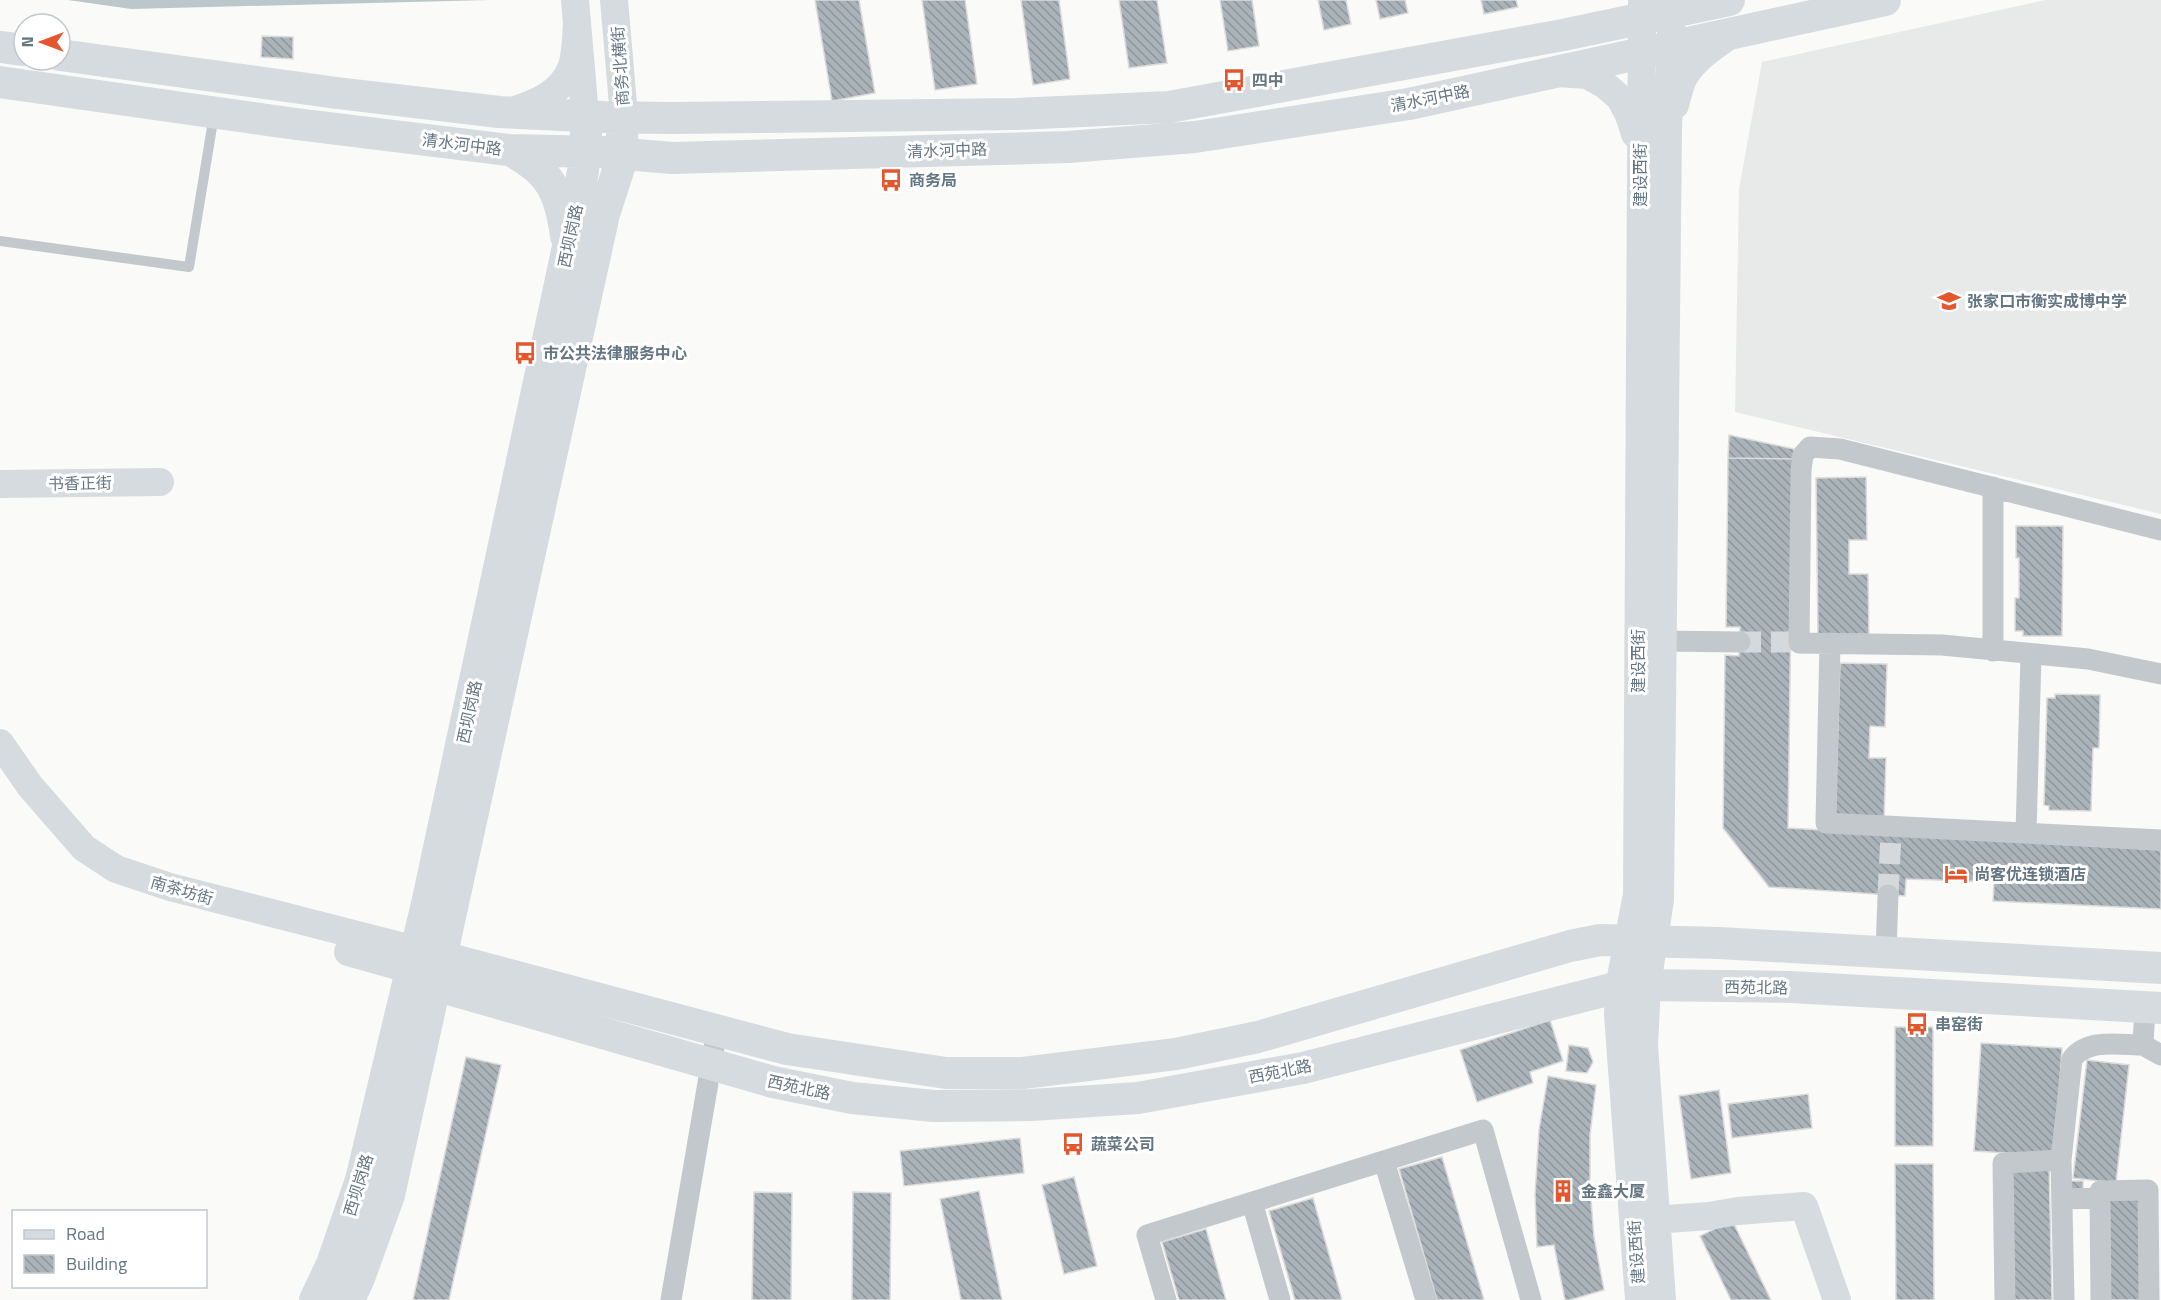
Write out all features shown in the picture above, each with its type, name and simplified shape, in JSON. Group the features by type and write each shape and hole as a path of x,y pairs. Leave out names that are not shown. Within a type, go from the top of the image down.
{"main road":[{"path":"1704,0 1728,0"},
{"name":"清水河中路","path":"0,82 214,113 509,150 604,135 672,117 1016,114 1169,107 1588,30 1650,6 1728,0"},
{"name":"清水河中路","path":"72,57 337,93 509,112 604,135 672,158 1068,147 1195,137 1409,104 1885,0"},
{"name":"建设西街","path":"1648,1299 1645,1221 1618,1014 1633,986 1642,941 1660,900 1668,130 1650,6"},
{"name":"商务北横街","path":"604,135 620,73 615,8"},
{"path":"509,112 548,97 563,82 572,65 576,14"},
{"path":"576,14 604,135"},
{"path":"1668,130 1682,80 1705,53 1730,35"},
{"name":"建设西街","path":"1642,941 1636,896 1640,150 1656,51"},
{"path":"620,73 640,103 650,110 672,117"},
{"path":"1555,73 1587,75 1605,85 1620,98 1629,115 1640,150"},
{"name":"西坝岗路","path":"315,1300 332,1264 361,1179 426,965 604,214 604,135"},
{"name":"西坝岗路","path":"349,1300 389,1195 426,965 568,248 604,135"},
{"path":"509,150 529,160 553,183 565,222 568,248"},
{"path":"604,214 622,184 640,167 651,161 672,158"},
{"name":"书香正街","path":"0,484 160,482"},
{"name":"南茶坊街","path":"0,743 30,786 84,848 116,869 426,965"},
{"name":"南茶坊街","path":"0,769 74,859 114,882 164,901 426,965"},
{"path":"426,965 717,1030 787,1048 946,1072 1023,1072 1176,1054 1258,1037 1570,946 1600,940 1886,952 2161,968"},
{"name":"西苑北路","path":"426,965 711,1065 773,1082 852,1098 934,1107 1031,1105 1138,1098 1303,1068 1633,986 1791,987 2153,1007"},
{"path":"1645,1221 1804,1206 1837,1300"}],"street":[{"path":"2161,530 1840,449 1810,447 1803,455 1801,470 1795,643 1942,645 2088,659 2161,674"},
{"path":"1992,651 1993,488"},
{"path":"1661,641 1740,642"},
{"path":"1830,643 1826,823 1891,831 2026,833 2161,840"},
{"path":"2026,833 2031,655"},
{"path":"1886,952 1888,895"},
{"path":"2143,1045 2153,1007"},
{"path":"671,1300 717,1030"},
{"path":"2064,1300 2062,1199 2072,1059 2078,1051 2085,1047 2099,1044 2143,1045 2161,1055"},
{"path":"1166,1300 1147,1235 1483,1130 1531,1300"},
{"path":"2005,1300 2003,1163 2066,1160"},
{"path":"1384,1161 1426,1300"},
{"path":"2101,1300 2100,1191 2148,1190 2149,1300"},
{"path":"2062,1199 2100,1198"},
{"path":"1252,1202 1280,1300"}],"lane":[{"path":"0,241 189,267 214,113"}],"shaded area":[{"path":"68,0 489,0 131,9"},
{"name":"张家口市衡实成博中学","path":"2045,0 2161,0 2161,514 1735,412 1739,189 1762,62"}],"building":[{"path":"815,0 859,0 875,93 832,101"},
{"path":"922,0 965,0 977,84 935,90"},
{"path":"1021,0 1059,0 1070,79 1033,85"},
{"path":"1119,0 1157,0 1167,63 1129,68"},
{"path":"1220,0 1252,0 1259,46 1228,51"},
{"path":"1318,0 1346,0 1351,24 1324,30"},
{"path":"1376,0 1405,0 1408,13 1380,19"},
{"path":"1481,0 1516,0 1518,7 1484,14"},
{"path":"262,36 293,37 293,59 261,57"},
{"path":"1729,435 1794,449 1793,459 1728,458"},
{"path":"1728,458 1793,459 1788,828 2161,850 2161,909 1993,901 1994,882 1906,879 1905,896 1769,887 1723,828 1725,655 1739,656 1740,627 1726,627"},
{"path":"1866,477 1867,540 1849,540 1849,574 1868,574 1869,634 1818,635 1816,478"},
{"path":"2016,526 2063,526 2062,636 2023,636 2023,631 2015,631 2015,598 2019,598"},
{"path":"1840,663 1887,664 1885,727 1870,726 1869,758 1886,758 1884,821 1835,820"},
{"path":"2055,694 2100,695 2099,748 2093,748 2091,811 2049,810 2049,806 2044,805 2047,698 2055,698"},
{"path":"1550,1020 1563,1061 1530,1072 1533,1083 1477,1102 1460,1050"},
{"path":"1895,1027 1933,1027 1933,1146 1895,1146"},
{"path":"1981,1043 2062,1048 2055,1156 1974,1151"},
{"path":"1569,1045 1588,1048 1593,1062 1587,1073 1566,1071"},
{"path":"466,1057 501,1065 449,1300 413,1300"},
{"path":"2087,1060 2129,1065 2116,1183 2073,1178"},
{"name":"金鑫大厦","path":"1548,1076 1596,1085 1590,1135 1590,1188 1594,1237 1604,1290 1570,1300 1565,1300 1554,1245 1537,1247 1535,1195 1539,1130"},
{"path":"1719,1090 1731,1173 1691,1179 1679,1096"},
{"path":"1808,1094 1812,1128 1732,1138 1728,1104"},
{"path":"1020,1138 1024,1173 904,1186 900,1151"},
{"path":"1442,1157 1484,1300 1437,1300 1399,1169"},
{"path":"1895,1164 1933,1164 1934,1300 1896,1300"},
{"path":"2049,1164 2052,1300 2012,1300 2008,1165"},
{"path":"1074,1177 1097,1266 1064,1274 1042,1185"},
{"path":"2066,1181 2083,1181 2083,1195 2067,1196"},
{"path":"979,1191 1002,1300 961,1300 940,1199"},
{"path":"754,1192 792,1193 791,1300 752,1300"},
{"path":"853,1192 891,1193 890,1300 852,1300"},
{"path":"2103,1194 2144,1194 2144,1300 2104,1300"},
{"path":"1313,1198 1342,1300 1295,1300 1269,1211"},
{"path":"1732,1220 1771,1300 1731,1300 1700,1236"},
{"path":"1206,1229 1226,1300 1179,1300 1162,1242"}],"tunnel":[{"path":"1740,642 1790,642"},
{"path":"1888,895 1891,835"}],"place":[{"name":"四中","path":"1234,80"},
{"name":"商务局","path":"891,180"},
{"name":"张家口市衡实成博中学","path":"1949,301"},
{"name":"市公共法律服务中心","path":"525,353"},
{"name":"尚客优连锁酒店","path":"1956,874"},
{"name":"串窑街","path":"1917,1024"},
{"name":"蔬菜公司","path":"1073,1144"},
{"name":"金鑫大厦","path":"1563,1191"}]}
